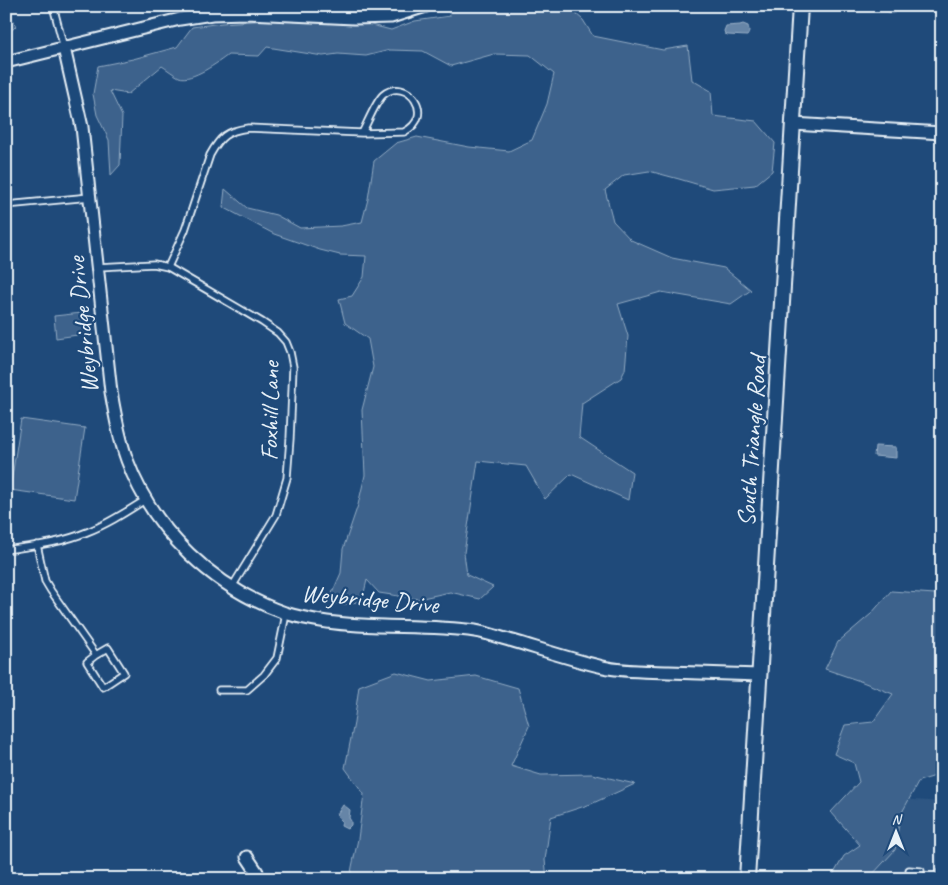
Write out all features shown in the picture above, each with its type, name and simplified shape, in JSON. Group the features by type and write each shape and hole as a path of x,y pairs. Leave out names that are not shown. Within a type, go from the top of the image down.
{"street":[{"path":"6,62 180,19 212,14 246,13 363,18 391,17 413,8 426,6"},
{"name":"South Triangle Road","path":"748,879 800,6"},
{"name":"Weybridge Drive","path":"64,48 82,128 111,392 119,435 130,467 145,500 176,541 192,556 232,587 286,614 326,622 457,628 479,632 604,667 626,671 759,675"},
{"path":"793,124 942,133"},
{"path":"247,856 260,879"}],"lane":[{"path":"53,6 64,48"},
{"path":"168,267 185,230 210,155 223,136 248,128 362,133 404,132 414,125 419,114 414,98 409,93 396,90 384,95 379,100 362,133"},
{"path":"6,205 90,197"},
{"name":"Foxhill Lane","path":"98,268 154,264 168,267 262,322 278,333 286,342 293,367 287,478 276,515 232,587"},
{"path":"6,550 57,542 86,533 110,522 145,500"},
{"path":"37,545 45,581 96,655"},
{"path":"219,690 247,690 264,676 277,658 286,614"},
{"path":"108,648 124,673 103,687 87,662 96,655 108,648"},
{"path":"909,870 921,871"}],"shaded area":[{"path":"447,6 567,6 583,20 593,36 663,50 688,46 692,80 711,91 713,116 756,121 775,143 772,171 755,185 713,189 649,171 624,175 605,190 613,221 631,240 672,258 724,268 751,290 731,304 661,292 618,304 628,336 625,370 621,378 582,403 579,437 632,472 628,500 571,474 545,499 526,466 478,461 464,553 467,575 493,587 480,599 450,592 418,599 379,593 367,580 362,601 340,605 329,600 341,573 343,549 358,505 365,475 362,410 373,367 368,339 345,323 339,299 352,296 364,277 366,256 340,255 274,234 223,207 225,189 247,208 276,215 300,228 341,226 362,222 374,161 396,143 417,137 469,147 509,151 532,140 547,104 554,74 530,55 494,54 451,66 423,51 390,50 366,56 338,54 323,56 267,47 259,56 228,55 190,77 179,77 162,66 128,94 110,91 122,116 120,165 111,175 109,140 97,115 93,94 98,66 177,47 192,27 285,19 325,23 351,20 391,30 415,21 450,16"},
{"path":"878,6 898,6 898,8 892,13 878,10"},
{"path":"6,9 16,26 6,36"},
{"path":"743,24 748,26 749,32 747,36 725,34 726,26"},
{"path":"82,313 85,334 56,338 54,316"},
{"path":"21,419 85,428 74,499 10,490"},
{"path":"875,446 896,447 896,458 874,456"},
{"path":"891,591 942,593 942,774 919,781 900,816 895,850 872,875 872,879 835,879 833,875 844,856 860,845 831,812 859,782 854,763 834,754 845,725 873,722 893,694 825,669 838,642 871,614"},
{"path":"396,672 431,681 476,676 518,688 529,726 511,766 541,775 592,774 635,784 591,804 551,817 545,860 547,879 350,879 364,794 345,768 359,686"},
{"path":"873,797 942,802 942,879 869,879"},
{"path":"343,805 350,810 349,818 351,825 347,829 341,826 342,821 337,814"}]}
